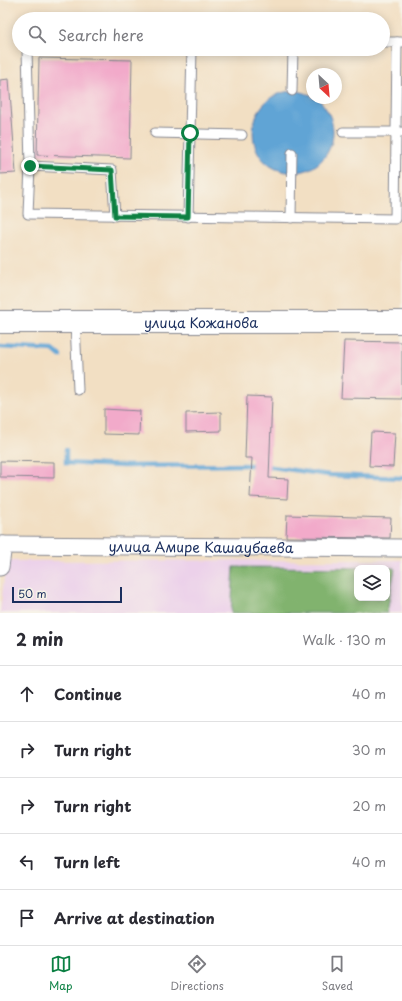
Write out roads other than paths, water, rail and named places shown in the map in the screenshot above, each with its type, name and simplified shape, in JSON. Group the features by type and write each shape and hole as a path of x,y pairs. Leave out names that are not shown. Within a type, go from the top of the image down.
{"main road":[{"name":"улица Кожанова","path":"0,322 402,322"}],"street":[{"name":"улица Амире Кашаубаева","path":"1,544 402,548"},
{"path":"0,566 1,544"}],"lane":[{"path":"27,56 30,166 28,214 395,219 399,132 399,42"},
{"path":"188,217 192,56"},
{"path":"292,91 293,56"},
{"path":"343,132 399,132"},
{"path":"155,133 242,135"},
{"path":"291,218 292,154"},
{"path":"30,166 112,170 115,216"},
{"path":"75,322 78,390"}],"water":[{"path":"291,91 306,93 306,104 323,104 331,118 333,131 332,143 327,154 319,163 308,169 296,172 282,171 270,166 262,158 256,148 253,137 257,115 263,105 278,94"}],"waterway":[{"path":"0,347 53,350 60,356"},
{"path":"66,450 66,463 122,466 258,465"},
{"path":"265,466 329,475 402,478"}]}
